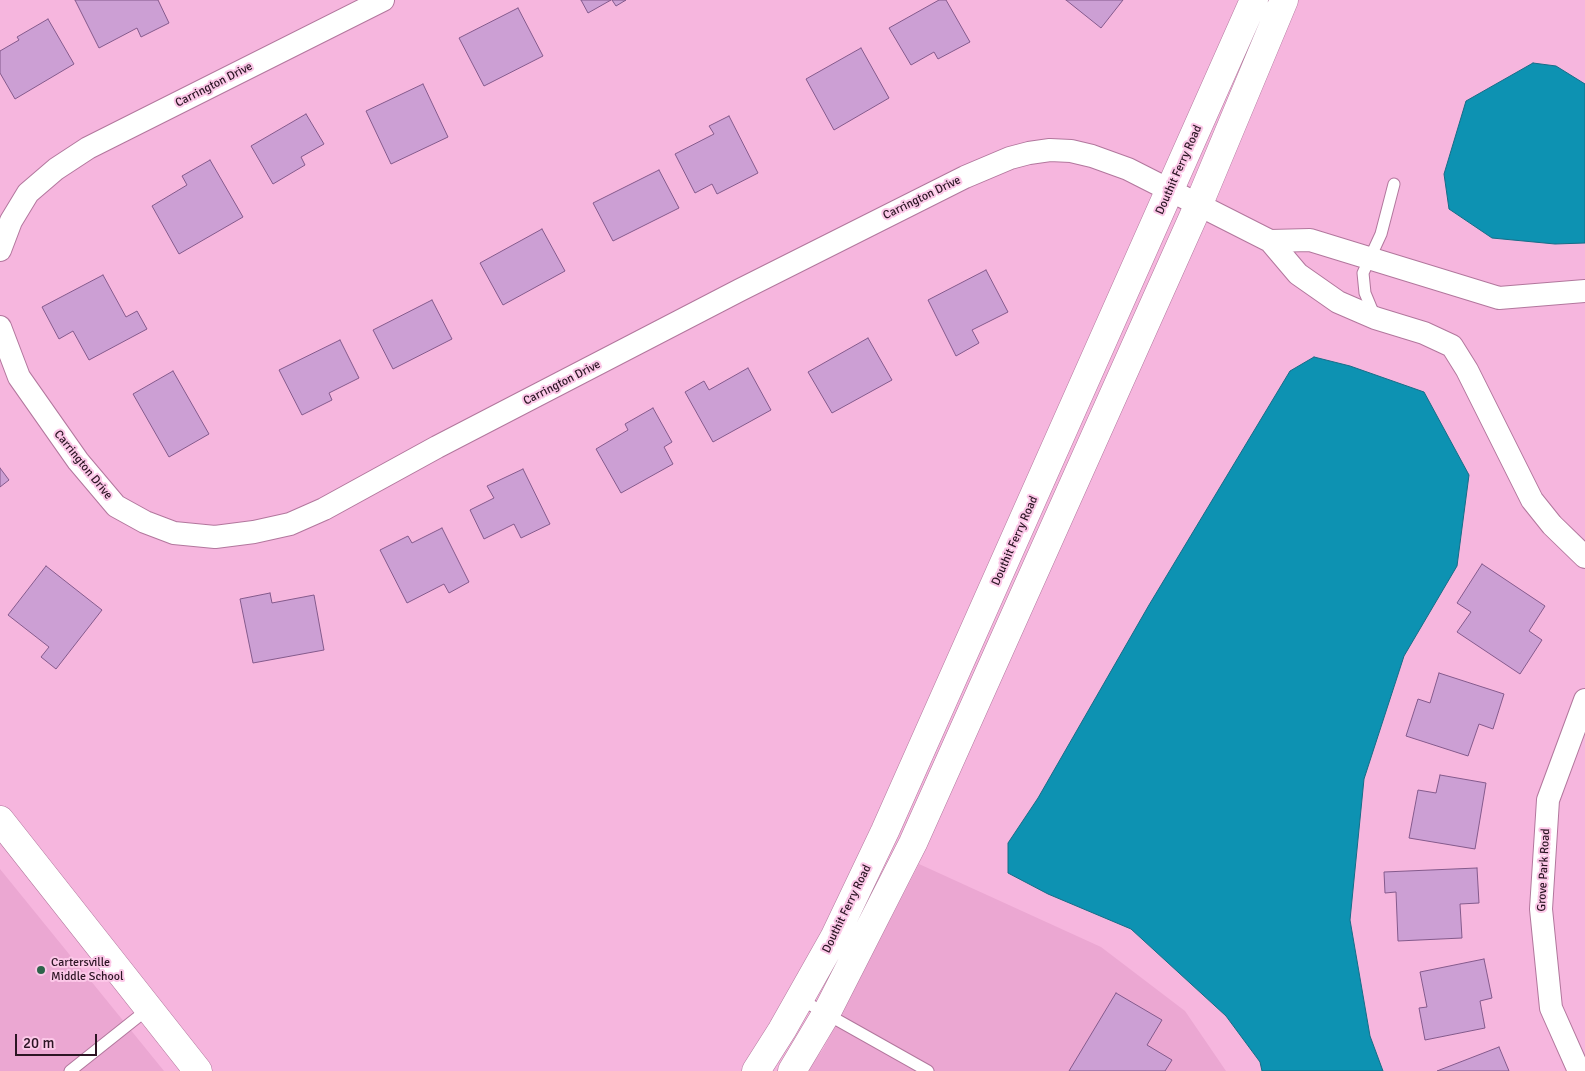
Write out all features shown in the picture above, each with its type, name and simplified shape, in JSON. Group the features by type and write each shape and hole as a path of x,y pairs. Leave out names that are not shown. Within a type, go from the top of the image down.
{"street":[{"name":"Carrington Drive","path":"0,250 11,221 28,192 56,169 88,148 383,0"},
{"name":"Douthit Ferry Road","path":"756,1071 800,999 834,938 885,831 1254,0"},
{"path":"792,1071 826,1014 913,843 1198,206 1284,0"},
{"name":"Carrington Drive","path":"0,327 19,377 78,461 116,506 145,522 174,533 215,537 254,532 290,524 324,509 731,295 928,195 1010,158 1050,150 1078,153 1128,169 1270,241"},
{"path":"1270,241 1310,240 1499,298 1585,291"},
{"path":"1270,241 1298,274 1338,302 1375,318 1424,333 1452,346 1468,370 1532,500 1552,525 1585,557"},
{"name":"Grove Park Road","path":"1579,1071 1551,1008 1541,909 1548,800 1585,700"},
{"path":"0,820 198,1071"}],"lane":[{"path":"1375,318 1363,283 1363,274 1381,234 1394,184"},
{"path":"800,999 928,1071"},
{"path":"70,1071 148,1009"}],"shaded area":[{"path":"919,864 1101,947 1185,1011 1226,1071 807,1071 823,1049"},
{"name":"Cartersville Middle School","path":"0,869 164,1071 0,1071"}],"water":[{"path":"1533,63 1556,66 1585,84 1585,243 1555,244 1492,238 1449,209 1444,174 1466,101"},
{"path":"1314,357 1350,366 1424,392 1469,475 1457,566 1404,656 1364,779 1350,920 1370,1036 1383,1071 1262,1071 1260,1062 1226,1016 1131,929 1048,894 1008,873 1008,843 1038,798 1149,605 1290,371"}],"building":[{"path":"75,0 158,0 169,23 141,37 137,28 99,48"},
{"path":"581,0 611,0 588,13"},
{"path":"612,0 626,0 616,6"},
{"path":"939,0 946,0 970,42 938,59 934,52 911,65 889,28"},
{"path":"1066,0 1123,0 1101,28"},
{"path":"518,8 543,56 484,86 459,38"},
{"path":"48,19 74,64 15,99 0,73 0,51 19,40 17,37"},
{"path":"861,48 889,98 834,130 806,79"},
{"path":"423,84 448,137 391,164 366,111"},
{"path":"306,114 324,144 301,157 305,165 273,184 251,146"},
{"path":"729,116 758,173 717,194 712,184 695,193 675,154 714,134 709,126"},
{"path":"210,160 243,217 179,254 152,206 187,185 182,176"},
{"path":"659,170 679,208 613,241 593,203"},
{"path":"542,229 565,271 503,305 480,263"},
{"path":"986,270 1008,312 972,330 979,343 956,356 928,300"},
{"path":"103,275 126,317 137,311 147,329 89,360 73,331 59,339 42,307"},
{"path":"432,300 452,339 393,369 373,330"},
{"path":"868,338 892,380 832,413 808,372"},
{"path":"340,340 359,378 329,393 332,400 302,415 279,370"},
{"path":"748,368 771,410 713,442 685,392 704,381 709,390"},
{"path":"173,371 209,434 169,457 133,394"},
{"path":"653,408 672,442 664,447 673,464 621,493 596,449 628,430 625,424"},
{"path":"0,468 9,480 0,487"},
{"path":"523,469 550,524 521,538 514,524 484,539 470,510 494,498 487,486"},
{"path":"442,528 469,582 449,593 444,584 407,603 380,550 408,536 412,543"},
{"path":"1482,564 1545,606 1529,631 1542,640 1520,674 1457,632 1471,612 1457,603"},
{"path":"46,566 102,610 56,669 41,657 49,647 8,615"},
{"path":"270,593 272,603 314,595 324,650 253,663 240,599"},
{"path":"1439,673 1504,694 1493,729 1479,724 1468,756 1406,736 1418,699 1430,703"},
{"path":"1440,775 1486,783 1475,849 1409,838 1418,790 1436,793"},
{"path":"1477,868 1479,903 1460,904 1462,938 1398,941 1396,892 1385,893 1384,872"},
{"path":"1484,959 1492,998 1480,1001 1485,1028 1425,1040 1419,1008 1427,1007 1420,972"},
{"path":"1116,993 1162,1020 1147,1045 1172,1060 1165,1071 1069,1071"},
{"path":"1499,1047 1509,1071 1437,1071"}],"place":[{"name":"Cartersville Middle School","path":"41,970"}]}
